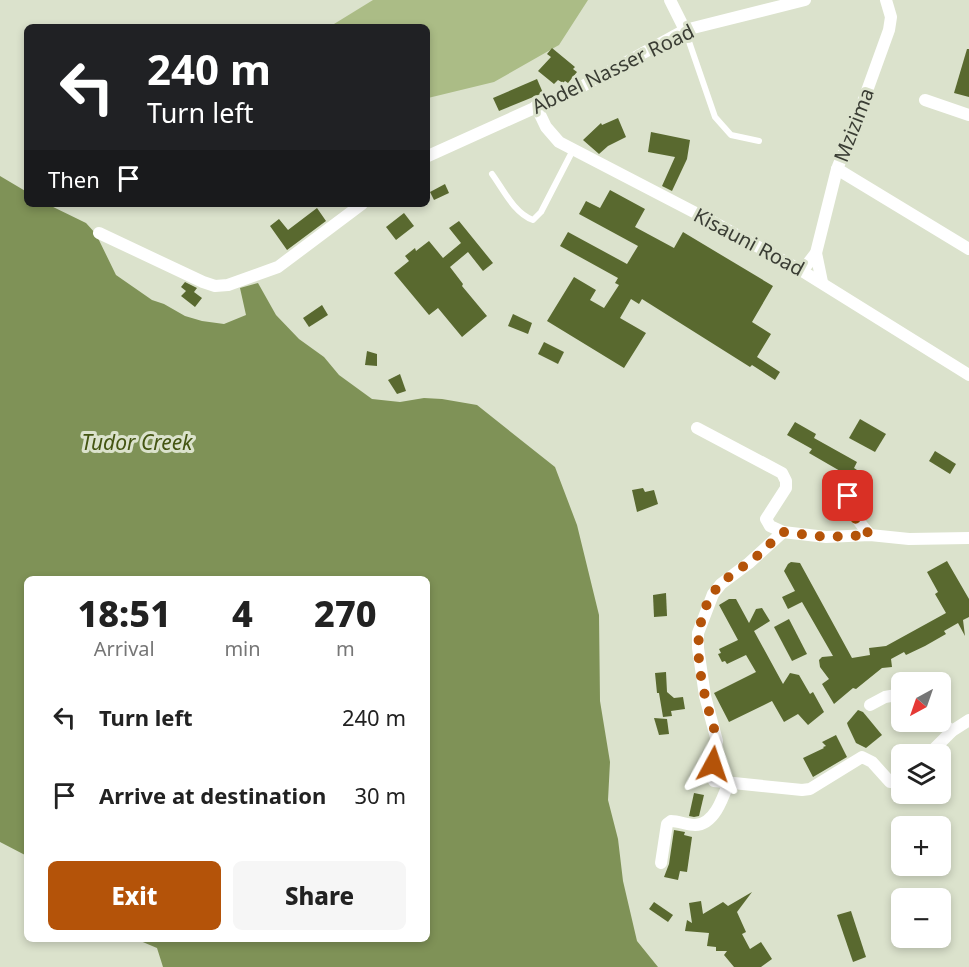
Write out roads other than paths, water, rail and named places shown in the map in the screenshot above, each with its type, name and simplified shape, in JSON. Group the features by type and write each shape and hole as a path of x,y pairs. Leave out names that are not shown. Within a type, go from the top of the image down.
{"street":[{"path":"670,0 686,30"},
{"name":"Abdel Nasser Road","path":"430,155 581,87 686,30 806,0"},
{"name":"Mzizima","path":"816,253 837,169 889,30 891,17 886,0"},
{"path":"925,100 969,115"},
{"name":"Kisauni Road","path":"536,106 542,122 555,139 822,282 969,375"},
{"path":"837,169 969,249"},
{"path":"99,233 203,282 220,286 282,265 358,207"},
{"path":"802,271 816,253"},
{"path":"816,253 822,282"},
{"path":"697,428 782,473 786,481 786,488 766,519 770,526 783,532 826,537 870,535 909,539 969,537"},
{"path":"855,478 849,489 849,504 854,517 870,535"},
{"path":"783,532 717,589 698,633 705,696 717,741 712,776 714,781 728,784 810,789 862,757 872,762 891,782"},
{"path":"870,705 891,696"},
{"path":"939,744 952,731 969,720"},
{"path":"661,863 667,824 670,821 697,825 704,823 719,807 728,784"}],"lane":[{"path":"686,30 715,117 731,135 759,141"},
{"path":"492,174 516,207 525,217 532,220 541,212 573,149"}],"water":[{"name":"Tudor Creek","path":"0,176 24,190 24,207 53,207 86,223 96,234 116,275 152,300 185,316 224,324 246,315 240,288 258,283 276,315 299,339 324,357 339,375 372,399 400,402 424,398 442,399 477,405 555,467 577,525 599,615 600,701 610,762 608,800 618,839 623,881 637,941 658,967 163,967 157,948 143,942 430,942 430,576 24,576 24,854 0,842"}]}
